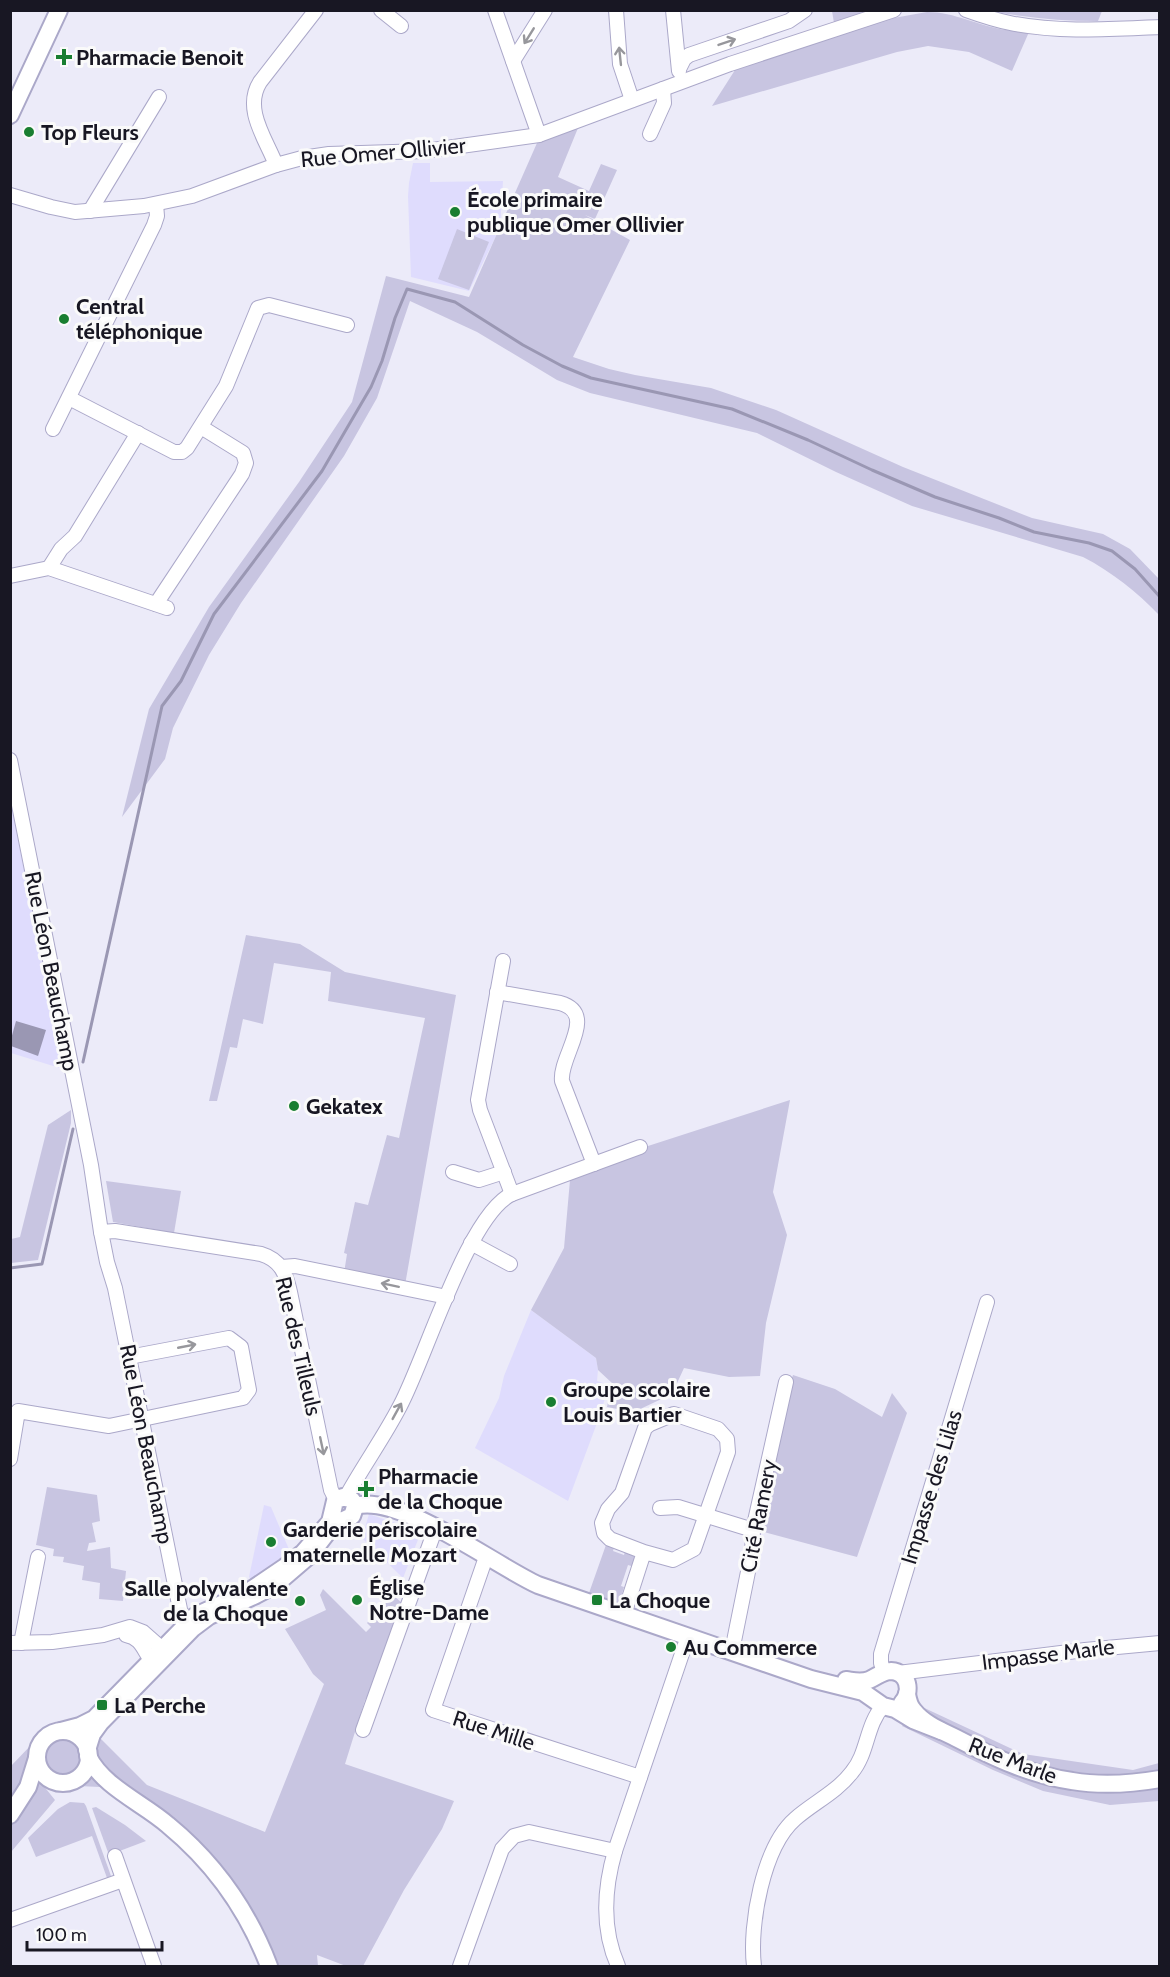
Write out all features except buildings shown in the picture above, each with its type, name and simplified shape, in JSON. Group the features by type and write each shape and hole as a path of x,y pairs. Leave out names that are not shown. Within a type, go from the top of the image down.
{"main road":[{"path":"10,115 59,10"},
{"name":"Rue Marle","path":"343,1507 365,1504 390,1508 436,1527 538,1585 824,1683 863,1692 914,1720 1008,1763 1050,1777 1103,1784 1136,1783 1160,1779"},
{"path":"10,1817 28,1788 42,1741 52,1734 92,1720 159,1657 202,1612 236,1599 285,1568 315,1542 343,1507"},
{"path":"37,1758 44,1774 52,1780 64,1782 79,1777 84,1771 95,1729 159,1657"},
{"name":"Rue Marle","path":"797,1673 859,1682 886,1674"},
{"path":"886,1674 906,1680 908,1691 899,1705 882,1704 872,1687 886,1674"},
{"name":"Rue Marle","path":"908,1691 908,1701 913,1710 940,1731"},
{"path":"61,1731 76,1735 82,1740 99,1772 170,1826 218,1876 248,1920 269,1966"},
{"path":"10,1817 48,1784 97,1781 124,1792"}],"street":[{"path":"276,165 255,114 253,97 260,82 316,10"},
{"path":"381,10 401,26"},
{"path":"495,10 539,135"},
{"path":"513,61 545,10"},
{"path":"616,10 620,64 632,100"},
{"path":"673,10 680,76"},
{"name":"Rue Omer Ollivier","path":"680,76 684,59 689,55 789,21 805,10"},
{"name":"Rue Omer Ollivier","path":"12,196 60,210 90,211 156,204 203,193 276,165 321,155 425,151 539,135 663,88 680,76 730,64 894,10"},
{"path":"966,10 1001,21 1028,26 1077,29 1160,27"},
{"path":"650,134 664,103 663,88"},
{"path":"90,211 159,97"},
{"path":"53,429 154,225 157,216 156,204"},
{"path":"69,398 174,452 182,452 188,448 226,386 244,344 251,320 260,306 269,305 347,326"},
{"path":"10,576 49,568 162,606 242,474 246,463 243,453 201,427"},
{"path":"49,568 61,549 75,536 138,434"},
{"name":"Rue Léon Beauchamp","path":"10,760 105,1231 107,1262 115,1288 185,1631"},
{"path":"503,961 478,1100 512,1194"},
{"path":"497,992 560,1003 575,1012 578,1026 562,1067 562,1081 594,1164"},
{"path":"343,1507 401,1405 471,1243 493,1209 501,1200 512,1194 640,1147"},
{"path":"453,1172 479,1180 504,1172"},
{"name":"Rue des Tilleuls","path":"105,1231 261,1254 270,1257 281,1267 290,1292 331,1490 343,1507"},
{"path":"471,1243 510,1264"},
{"path":"281,1267 295,1266 447,1297"},
{"name":"Impasse des Lilas","path":"886,1674 881,1663 881,1654 987,1302"},
{"path":"11,1455 14,1408 104,1426 243,1398 249,1390 241,1347 228,1338 129,1357"},
{"name":"Cité Ramery","path":"732,1651 752,1552 753,1530 786,1382"},
{"path":"678,1414 718,1429 725,1435 728,1452 692,1551 673,1560 644,1552 610,1539 604,1533 602,1523 608,1509 622,1493 644,1430 650,1424 678,1414"},
{"path":"660,1508 678,1507 753,1530"},
{"path":"363,1730 436,1527"},
{"path":"624,1614 644,1552"},
{"path":"38,1557 16,1643 124,1635 137,1638 159,1657"},
{"name":"Rue Mille","path":"486,1557 433,1710 640,1777"},
{"path":"618,1966 606,1916 607,1885 615,1851 688,1636"},
{"name":"Impasse Marle","path":"886,1674 1108,1647 1160,1643"},
{"name":"Impasse Marle","path":"908,1691 921,1675 936,1668"},
{"path":"754,1966 755,1919 767,1866 775,1844 795,1819 828,1795 851,1774 859,1761 874,1718 882,1704"},
{"path":"460,1966 498,1857 509,1839 519,1834 533,1832 615,1851"},
{"path":"115,1856 154,1964 139,1966"},
{"path":"10,1920 123,1880"}],"shaded area":[{"path":"832,11 866,11 834,23"},
{"path":"992,11 1102,11 1098,21 1045,19"},
{"path":"927,12 947,14 996,28 1029,32 1012,71 969,52 928,46 897,52 712,106 735,70 888,19"},
{"path":"578,128 558,177 589,191 601,164 617,170 595,219 585,215 630,240 573,357 635,375 711,388 776,410 903,467 1032,518 1103,534 1130,549 1159,579 1159,615 1124,583 1083,557 912,506 757,433 590,393 557,380 477,332 410,301 377,398 344,456 241,603 209,655 173,728 165,759 122,817 149,709 209,607 299,482 352,402 386,276 469,297 537,143"},
{"name":"École primaire publique Omer Ollivier","path":"413,163 430,163 430,182 503,181 500,228 469,291 411,277 408,196"},
{"path":"457,229 489,242 469,290 438,279"},
{"path":"10,798 19,844 63,1069 11,1053"},
{"path":"246,935 300,944 345,972 456,995 405,1285 344,1273 347,1254 344,1253 355,1202 368,1205 387,1135 399,1138 425,1018 328,1001 331,972 274,963 263,1024 243,1019 237,1048 230,1047 217,1101 209,1101"},
{"path":"16,1021 46,1030 38,1056 11,1046"},
{"path":"790,1100 773,1192 787,1235 766,1323 760,1376 729,1377 684,1368 672,1394 634,1412 607,1407 612,1383 598,1370 596,1358 531,1310 564,1248 570,1180 648,1146"},
{"path":"71,1110 71,1123 38,1260 11,1263 11,1239 20,1237 48,1125"},
{"path":"106,1181 181,1191 174,1233 113,1222"},
{"name":"Groupe scolaire Louis Bartier","path":"531,1310 596,1358 597,1381 609,1385 568,1501 475,1448 499,1398 504,1376"},
{"path":"793,1375 835,1389 882,1417 892,1393 907,1413 857,1557 756,1530 785,1397"},
{"path":"47,1487 97,1495 100,1521 92,1523 96,1542 89,1543 87,1551 110,1547 111,1568 126,1571 123,1601 99,1599 100,1583 82,1580 84,1566 63,1562 64,1557 53,1556 54,1549 36,1545"},
{"name":"Garderie périscolaire maternelle Mozart","path":"264,1505 271,1507 291,1554 252,1581 249,1577"},
{"path":"369,1514 421,1532 403,1578 362,1538"},
{"path":"607,1542 615,1545 613,1551 624,1555 626,1548 636,1557 635,1567 628,1565 621,1586 624,1587 618,1602 589,1593"},
{"path":"323,1589 366,1632 371,1627 367,1623 393,1595 403,1604 365,1700 345,1764 454,1801 442,1829 404,1890 363,1966 346,1966 317,1955 318,1966 262,1966 239,1920 209,1875 177,1841 138,1809 100,1787 78,1786 100,1738 147,1785 265,1832 324,1684 313,1674 285,1629 326,1610 320,1595"},
{"path":"918,1705 1023,1754 1133,1770 1159,1763 1159,1801 1110,1805 1043,1791 993,1770 902,1726"},
{"path":"63,1738 77,1743 82,1757 77,1771 63,1776 49,1771 44,1757 49,1743"},
{"path":"33,1743 30,1769 55,1800 11,1852 11,1766"},
{"path":"70,1802 84,1803 86,1806 111,1876 107,1878 92,1836 36,1857 28,1838 58,1809"},
{"path":"96,1807 146,1841 109,1855 92,1808"}],"waterway":[{"path":"83,1062 162,706 181,681 214,614 322,471 371,387 407,289 455,302 523,345 562,366 591,378 732,409 935,497 1034,532 1089,543 1112,551 1135,569 1160,597"},
{"path":"10,1268 42,1264 73,1129"}],"place":[{"name":"Pharmacie Benoit","path":"64,57"},
{"name":"Top Fleurs","path":"29,132"},
{"name":"École primaire publique Omer Ollivier","path":"455,212"},
{"name":"Central téléphonique","path":"64,319"},
{"name":"Gekatex","path":"294,1106"},
{"name":"Groupe scolaire Louis Bartier","path":"551,1402"},
{"name":"Pharmacie de la Choque","path":"366,1489"},
{"name":"Garderie périscolaire maternelle Mozart","path":"271,1542"},
{"name":"Église Notre-Dame","path":"357,1600"},
{"name":"La Choque","path":"597,1600"},
{"name":"Salle polyvalente de la Choque","path":"300,1601"},
{"name":"Au Commerce","path":"671,1647"},
{"name":"La Perche","path":"102,1705"}]}
